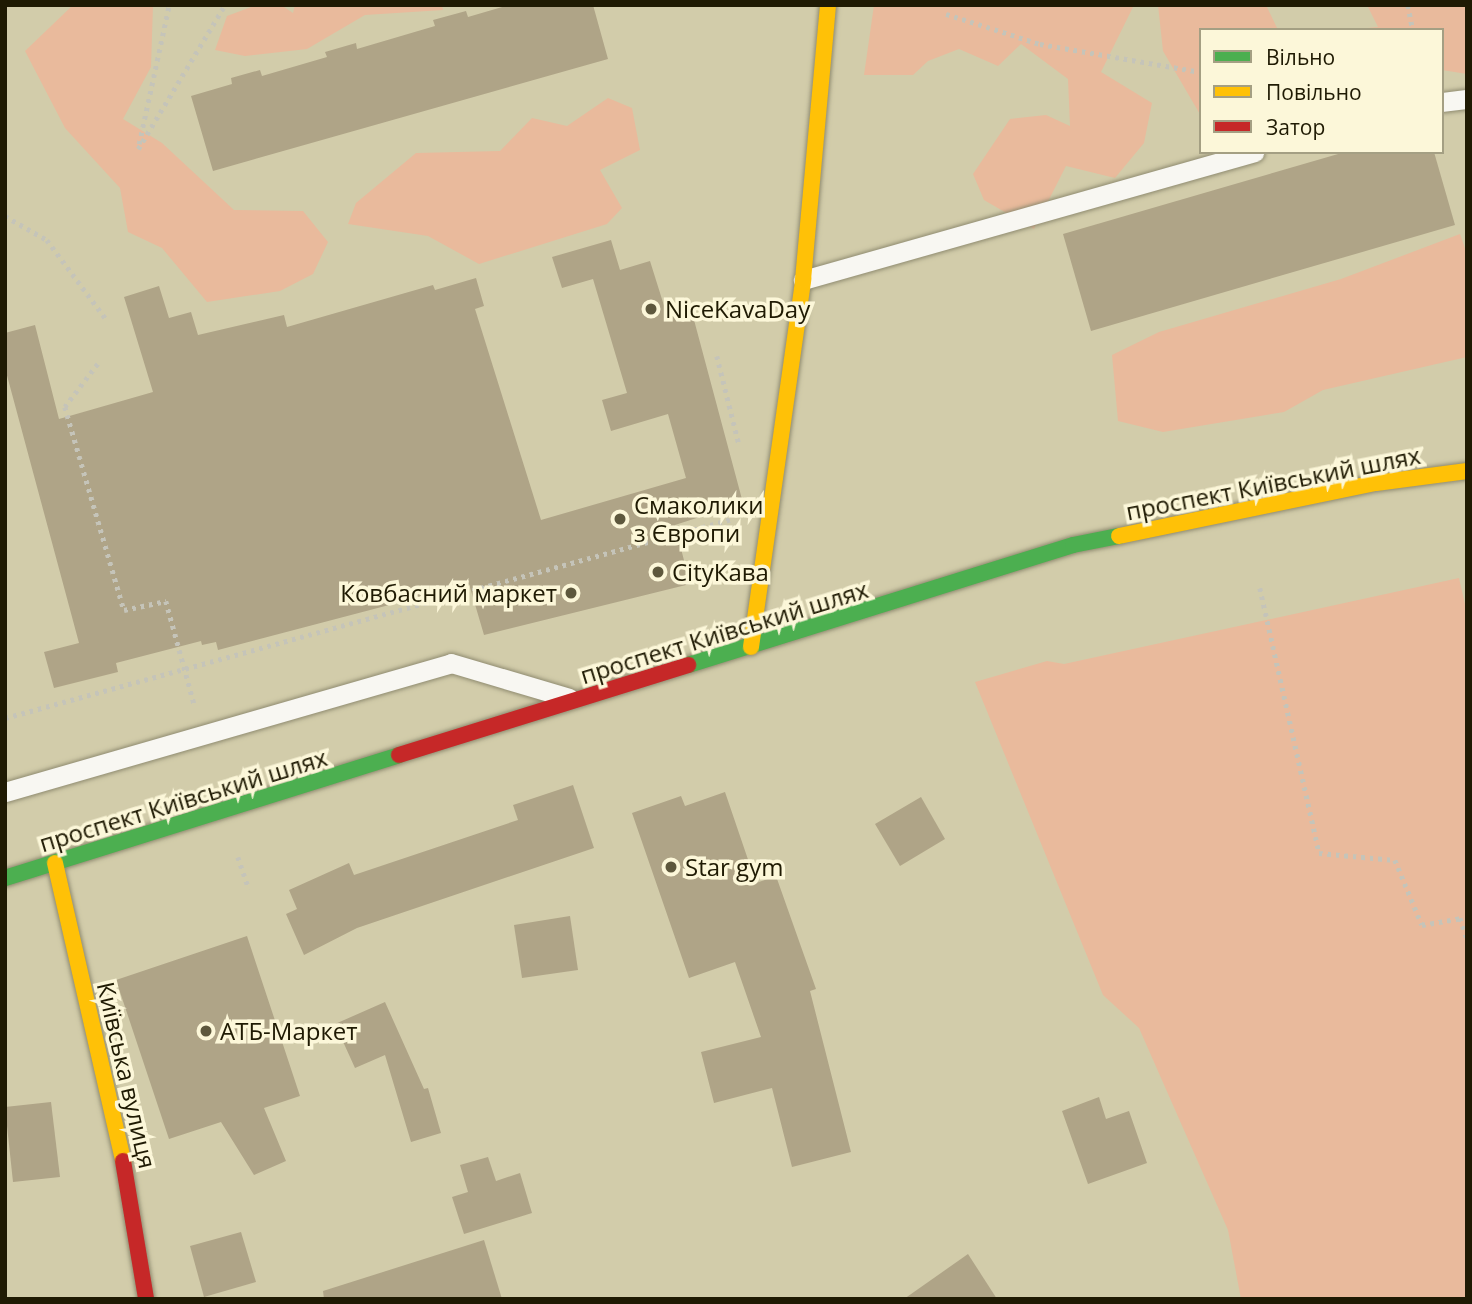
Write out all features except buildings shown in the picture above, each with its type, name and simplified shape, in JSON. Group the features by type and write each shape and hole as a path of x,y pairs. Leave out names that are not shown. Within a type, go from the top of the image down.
{"main road":[{"path":"751,648 803,279 828,5"},
{"name":"проспект Київський шлях","path":"5,878 751,648 1073,545 1376,483 1467,471"},
{"name":"Київська вулиця","path":"55,863 135,1212 146,1299"}],"lane":[{"path":"1444,102 1467,100"},
{"path":"803,279 1247,154"},
{"path":"5,792 451,663 580,701"}],"path":[{"path":"169,5 138,149 225,5"},
{"path":"1408,5 1413,28"},
{"path":"946,14 1040,44 1199,72"},
{"path":"5,216 47,240 106,319"},
{"path":"717,356 740,447"},
{"path":"98,364 65,407 124,610 166,601 185,666"},
{"path":"5,718 185,666 743,516"},
{"path":"1260,588 1320,853 1395,860 1422,925 1460,918 1467,938"},
{"path":"238,857 248,890"}],"shaded area":[{"path":"73,5 153,5 151,67 123,119 162,143 234,210 303,211 328,242 313,274 280,291 207,302 162,248 128,232 120,188 65,128 25,51"},
{"path":"257,5 281,5 293,13 295,5 442,5 443,10 365,15 307,49 245,56 215,50 227,16"},
{"path":"874,5 1134,5 1101,72 1152,103 1144,143 1115,178 1066,166 1034,229 984,200 973,174 1010,119 1046,115 1070,126 1068,79 1021,44 998,66 959,49 928,61 913,75 864,75"},
{"path":"1158,5 1266,5 1277,28 1199,28 1199,113 1163,51"},
{"path":"1367,5 1467,5 1467,74 1444,70 1444,28 1368,28 1378,27"},
{"path":"608,98 632,108 640,150 600,170 622,208 607,224 479,264 428,236 348,224 356,203 416,153 500,151 532,118 567,126"},
{"path":"1460,234 1467,254 1467,357 1323,390 1284,412 1163,432 1118,421 1112,355 1159,332 1341,279"},
{"path":"1459,578 1467,613 1467,1299 1241,1299 1228,1230 1139,1028 1103,995 975,682 1047,661 1064,664"}],"traffic: fast":[{"path":"688,665 1073,545 1119,536"},
{"path":"5,878 399,755"}],"traffic: slow":[{"path":"751,647 803,280 828,5"},
{"path":"1119,536 1376,483 1467,471"},
{"path":"55,863 123,1161"}],"traffic: jam":[{"path":"399,755 688,665"},
{"path":"123,1161 146,1299"}],"place":[{"name":"NiceKavaDay","path":"651,309"},
{"name":"Смаколики з Європи","path":"620,519"},
{"name":"CityКава","path":"658,572"},
{"name":"Ковбасний маркет","path":"571,593"},
{"name":"Star gym","path":"671,867"},
{"name":"АТБ-Маркет","path":"206,1031"}]}
